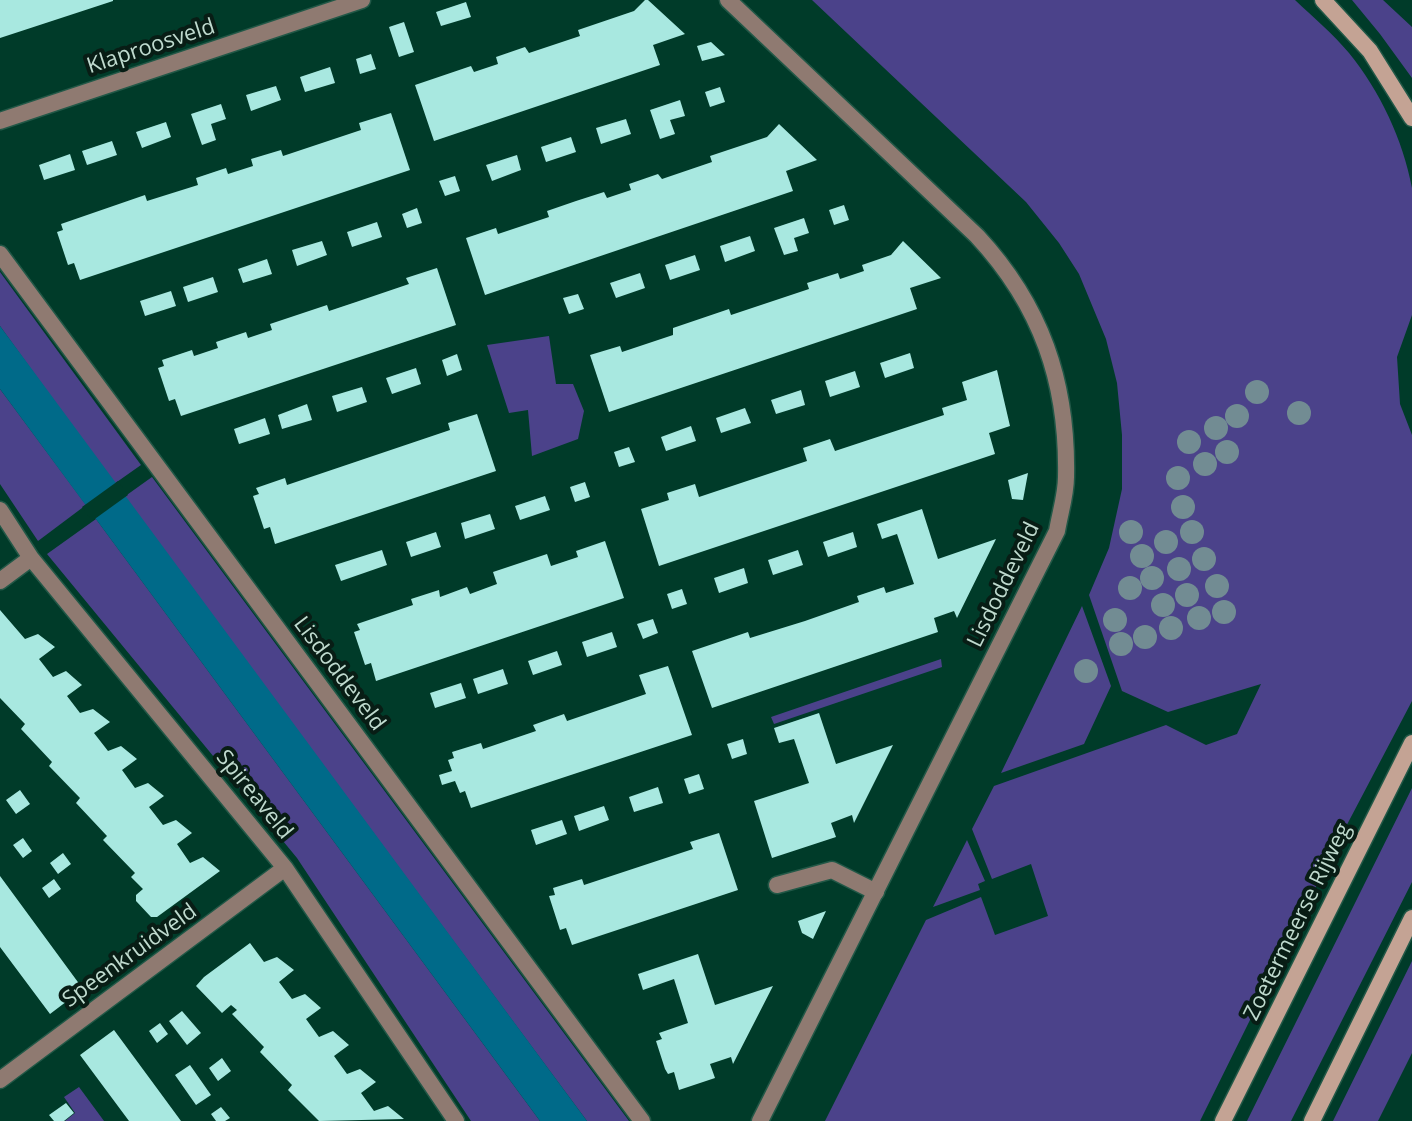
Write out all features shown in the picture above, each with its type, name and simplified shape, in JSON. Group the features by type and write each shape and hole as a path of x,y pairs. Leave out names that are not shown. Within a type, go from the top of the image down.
{"main road":[{"path":"1323,0 1370,51 1412,118"},
{"name":"Zoetermeerse Rijweg","path":"1223,1121 1412,743"},
{"path":"1312,1121 1412,918"}],"street":[{"name":"Klaproosveld","path":"0,121 362,0"},
{"name":"Lisdoddeveld","path":"728,0 1003,264 1025,297 1047,349 1065,424 1066,480 1057,531 760,1121"},
{"name":"Lisdoddeveld","path":"0,254 642,1121"},
{"name":"Spireaveld","path":"0,510 31,558 285,868 456,1121"},
{"path":"0,581 31,558"},
{"name":"Speenkruidveld","path":"0,1080 285,868"},
{"path":"777,885 832,870 876,892"}],"shaded area":[{"path":"812,0 1295,0 1336,39 1360,68 1380,100 1403,152 1412,188 1412,315 1397,357 1400,404 1412,435 1412,701 1341,836 1200,1121 825,1121 926,920 981,897 995,935 1048,916 1031,864 992,879 972,829 994,786 1166,725 1206,745 1237,734 1261,684 1168,712 1122,691 1089,595 1109,548 1122,489 1122,435 1117,383 1106,339 1079,274 1026,202"},
{"path":"1352,0 1383,0 1412,27 1412,78 1380,34"},
{"path":"0,272 141,465 114,484 0,326"},
{"path":"549,336 556,384 573,384 584,411 578,439 532,456 528,410 509,413 487,345"},
{"path":"0,389 86,505 38,541 0,484"},
{"path":"152,477 629,1121 587,1121 124,497"},
{"path":"96,519 540,1121 471,1121 297,858 47,554"},
{"path":"1082,606 1111,686 1084,744 1001,773"},
{"path":"941,659 942,667 774,724 771,717"},
{"path":"1412,788 1412,882 1291,1121 1247,1121"},
{"path":"967,840 985,881 978,884 980,890 933,907"},
{"path":"1412,961 1412,1053 1378,1121 1333,1121"},
{"path":"79,1087 104,1121 65,1121 75,1113 64,1097"}],"water":[{"path":"0,326 587,1121 540,1121 0,389"}],"pier":[{"path":"118,481 128,495 92,521 82,507"}],"building":[{"path":"0,0 113,0 113,1 0,38"},
{"path":"645,0 685,34 653,45 660,65 434,141 415,85 471,66 474,72 498,64 496,57 525,47 529,53 580,36 578,30 634,11"},
{"path":"466,2 471,17 441,26 436,12"},
{"path":"404,22 414,52 399,57 389,27"},
{"path":"711,42 725,55 702,61 697,46"},
{"path":"371,54 376,69 360,74 356,59"},
{"path":"330,67 335,83 305,92 300,77"},
{"path":"276,86 281,100 251,111 246,95"},
{"path":"720,87 725,102 710,107 705,92"},
{"path":"680,100 685,116 670,120 675,134 660,139 650,110"},
{"path":"221,104 226,119 211,124 216,140 202,145 191,114"},
{"path":"391,113 410,170 80,280 74,263 68,265 57,232 63,230 61,224 145,195 147,201 198,185 196,178 226,168 228,174 253,166 251,159 281,150 283,156 361,130 359,123"},
{"path":"626,119 631,134 601,144 596,128"},
{"path":"166,122 171,137 142,148 136,132"},
{"path":"779,124 817,160 786,171 793,191 485,295 466,238 496,228 498,234 549,217 547,211 576,201 604,192 607,198 631,190 629,184 658,174 662,179 712,162 710,156 767,137"},
{"path":"571,137 576,152 546,162 541,147"},
{"path":"112,141 117,155 87,165 82,151"},
{"path":"70,154 75,170 44,180 39,165"},
{"path":"517,155 521,170 492,181 486,165"},
{"path":"455,176 460,191 445,196 439,181"},
{"path":"844,205 849,220 834,225 829,210"},
{"path":"417,208 422,223 407,228 402,214"},
{"path":"804,218 809,233 794,238 798,251 784,255 774,228"},
{"path":"377,222 382,237 352,247 347,232"},
{"path":"750,236 755,251 725,262 720,246"},
{"path":"322,241 327,255 297,266 292,250"},
{"path":"903,241 941,278 910,288 917,309 609,412 590,355 620,346 622,352 673,335 673,328 729,309 731,315 809,289 807,283 838,273 840,279 864,271 862,265 891,255"},
{"path":"695,255 700,270 670,280 665,265"},
{"path":"267,259 272,274 243,283 238,269"},
{"path":"437,268 456,325 181,416 175,399 169,401 158,368 164,366 162,360 192,350 194,356 218,348 216,342 246,332 248,338 272,330 270,324 327,305 329,311 356,302 409,284 406,278"},
{"path":"640,273 645,288 616,298 610,283"},
{"path":"213,277 218,292 188,302 183,287"},
{"path":"171,291 176,306 145,316 140,301"},
{"path":"578,294 584,309 569,314 563,298"},
{"path":"910,353 914,368 885,378 880,363"},
{"path":"457,354 462,370 447,376 442,360"},
{"path":"416,368 421,384 392,394 386,378"},
{"path":"997,370 1010,426 989,433 995,454 659,566 641,509 669,500 667,493 695,484 699,497 807,461 803,448 830,439 835,451 944,415 942,408 967,400 962,382"},
{"path":"855,371 860,387 830,397 825,381"},
{"path":"362,387 367,402 337,412 332,396"},
{"path":"801,390 805,405 776,414 771,400"},
{"path":"307,404 312,420 282,429 278,415"},
{"path":"745,408 751,423 721,433 716,418"},
{"path":"477,414 496,471 275,544 270,527 264,529 253,496 259,494 256,488 285,478 287,485 450,430 448,423"},
{"path":"265,418 270,434 239,444 234,429"},
{"path":"691,426 696,441 666,451 661,437"},
{"path":"629,447 635,462 619,467 614,452"},
{"path":"1028,473 1023,500 1012,499 1008,480"},
{"path":"585,482 590,497 575,502 570,487"},
{"path":"545,496 550,510 520,520 515,506"},
{"path":"922,509 938,559 996,539 957,618 954,611 934,618 938,632 712,708 692,651 748,632 750,638 805,621 859,602 857,596 884,587 886,593 914,584 897,534 882,539 877,524"},
{"path":"490,514 495,529 465,539 461,523"},
{"path":"436,532 441,547 411,557 406,542"},
{"path":"853,532 857,547 828,557 823,542"},
{"path":"605,541 624,598 376,681 371,663 365,665 354,632 360,630 357,624 413,605 411,599 439,590 440,597 467,587 470,594 497,584 493,572 547,554 551,566 578,557 576,551"},
{"path":"382,550 387,565 341,581 335,565"},
{"path":"798,550 803,565 773,575 768,560"},
{"path":"744,568 748,583 719,593 714,578"},
{"path":"682,589 687,604 672,609 667,594"},
{"path":"0,610 25,639 38,634 55,647 39,659 53,677 66,671 82,685 67,696 80,713 93,709 110,722 94,733 108,751 121,746 137,759 122,770 135,788 148,783 164,796 149,807 163,825 176,820 192,833 177,844 190,863 203,857 220,871 157,917 151,917 136,901 136,895 143,889 131,877 135,873 103,840 107,836 76,803 80,798 49,766 52,762 21,729 25,724 0,698"},
{"path":"653,619 658,633 643,639 637,624"},
{"path":"612,632 617,647 587,657 582,642"},
{"path":"557,651 562,665 533,675 528,661"},
{"path":"668,666 692,735 471,808 465,791 460,793 455,781 442,785 439,775 452,771 448,760 454,758 452,752 481,743 483,749 536,731 533,725 564,714 567,721 646,694 639,675"},
{"path":"503,669 508,684 478,694 473,679"},
{"path":"461,683 466,698 435,708 430,693"},
{"path":"819,713 836,764 893,745 854,823 852,815 831,823 836,837 772,858 754,801 809,783 794,739 779,743 774,728"},
{"path":"743,739 747,754 732,759 727,744"},
{"path":"699,774 704,789 689,794 684,779"},
{"path":"658,787 663,803 634,812 629,797"},
{"path":"20,790 30,804 16,814 6,800"},
{"path":"604,806 609,820 579,831 574,816"},
{"path":"562,820 567,834 536,845 531,830"},
{"path":"719,833 738,890 572,945 566,928 560,930 549,896 555,895 553,888 582,879 584,885 693,849 690,842"},
{"path":"23,838 32,851 23,858 13,845"},
{"path":"63,853 71,864 58,874 50,863"},
{"path":"0,876 83,989 50,1014 0,947"},
{"path":"54,879 61,889 49,898 42,888"},
{"path":"826,911 813,939 802,933 798,921"},
{"path":"250,943 264,962 277,957 294,970 279,982 292,999 305,994 321,1008 306,1019 319,1037 333,1031 349,1045 334,1056 347,1074 360,1069 376,1082 361,1093 374,1111 388,1106 404,1119 319,1121 288,1090 292,1085 260,1052 264,1047 232,1014 237,1010 231,1005 222,1013 196,986"},
{"path":"698,954 715,1005 773,986 733,1064 731,1057 710,1064 715,1078 679,1090 674,1072 668,1074 665,1069 656,1041 662,1039 659,1033 688,1023 674,979 643,990 638,974"},
{"path":"182,1011 201,1033 187,1045 169,1021"},
{"path":"160,1023 168,1034 157,1043 149,1031"},
{"path":"114,1030 181,1121 129,1121 80,1055"},
{"path":"222,1058 231,1071 218,1081 209,1068"},
{"path":"190,1065 211,1095 196,1105 175,1075"},
{"path":"66,1103 74,1113 64,1121 54,1121 49,1115"},
{"path":"221,1107 230,1118 216,1121 211,1114"}]}
